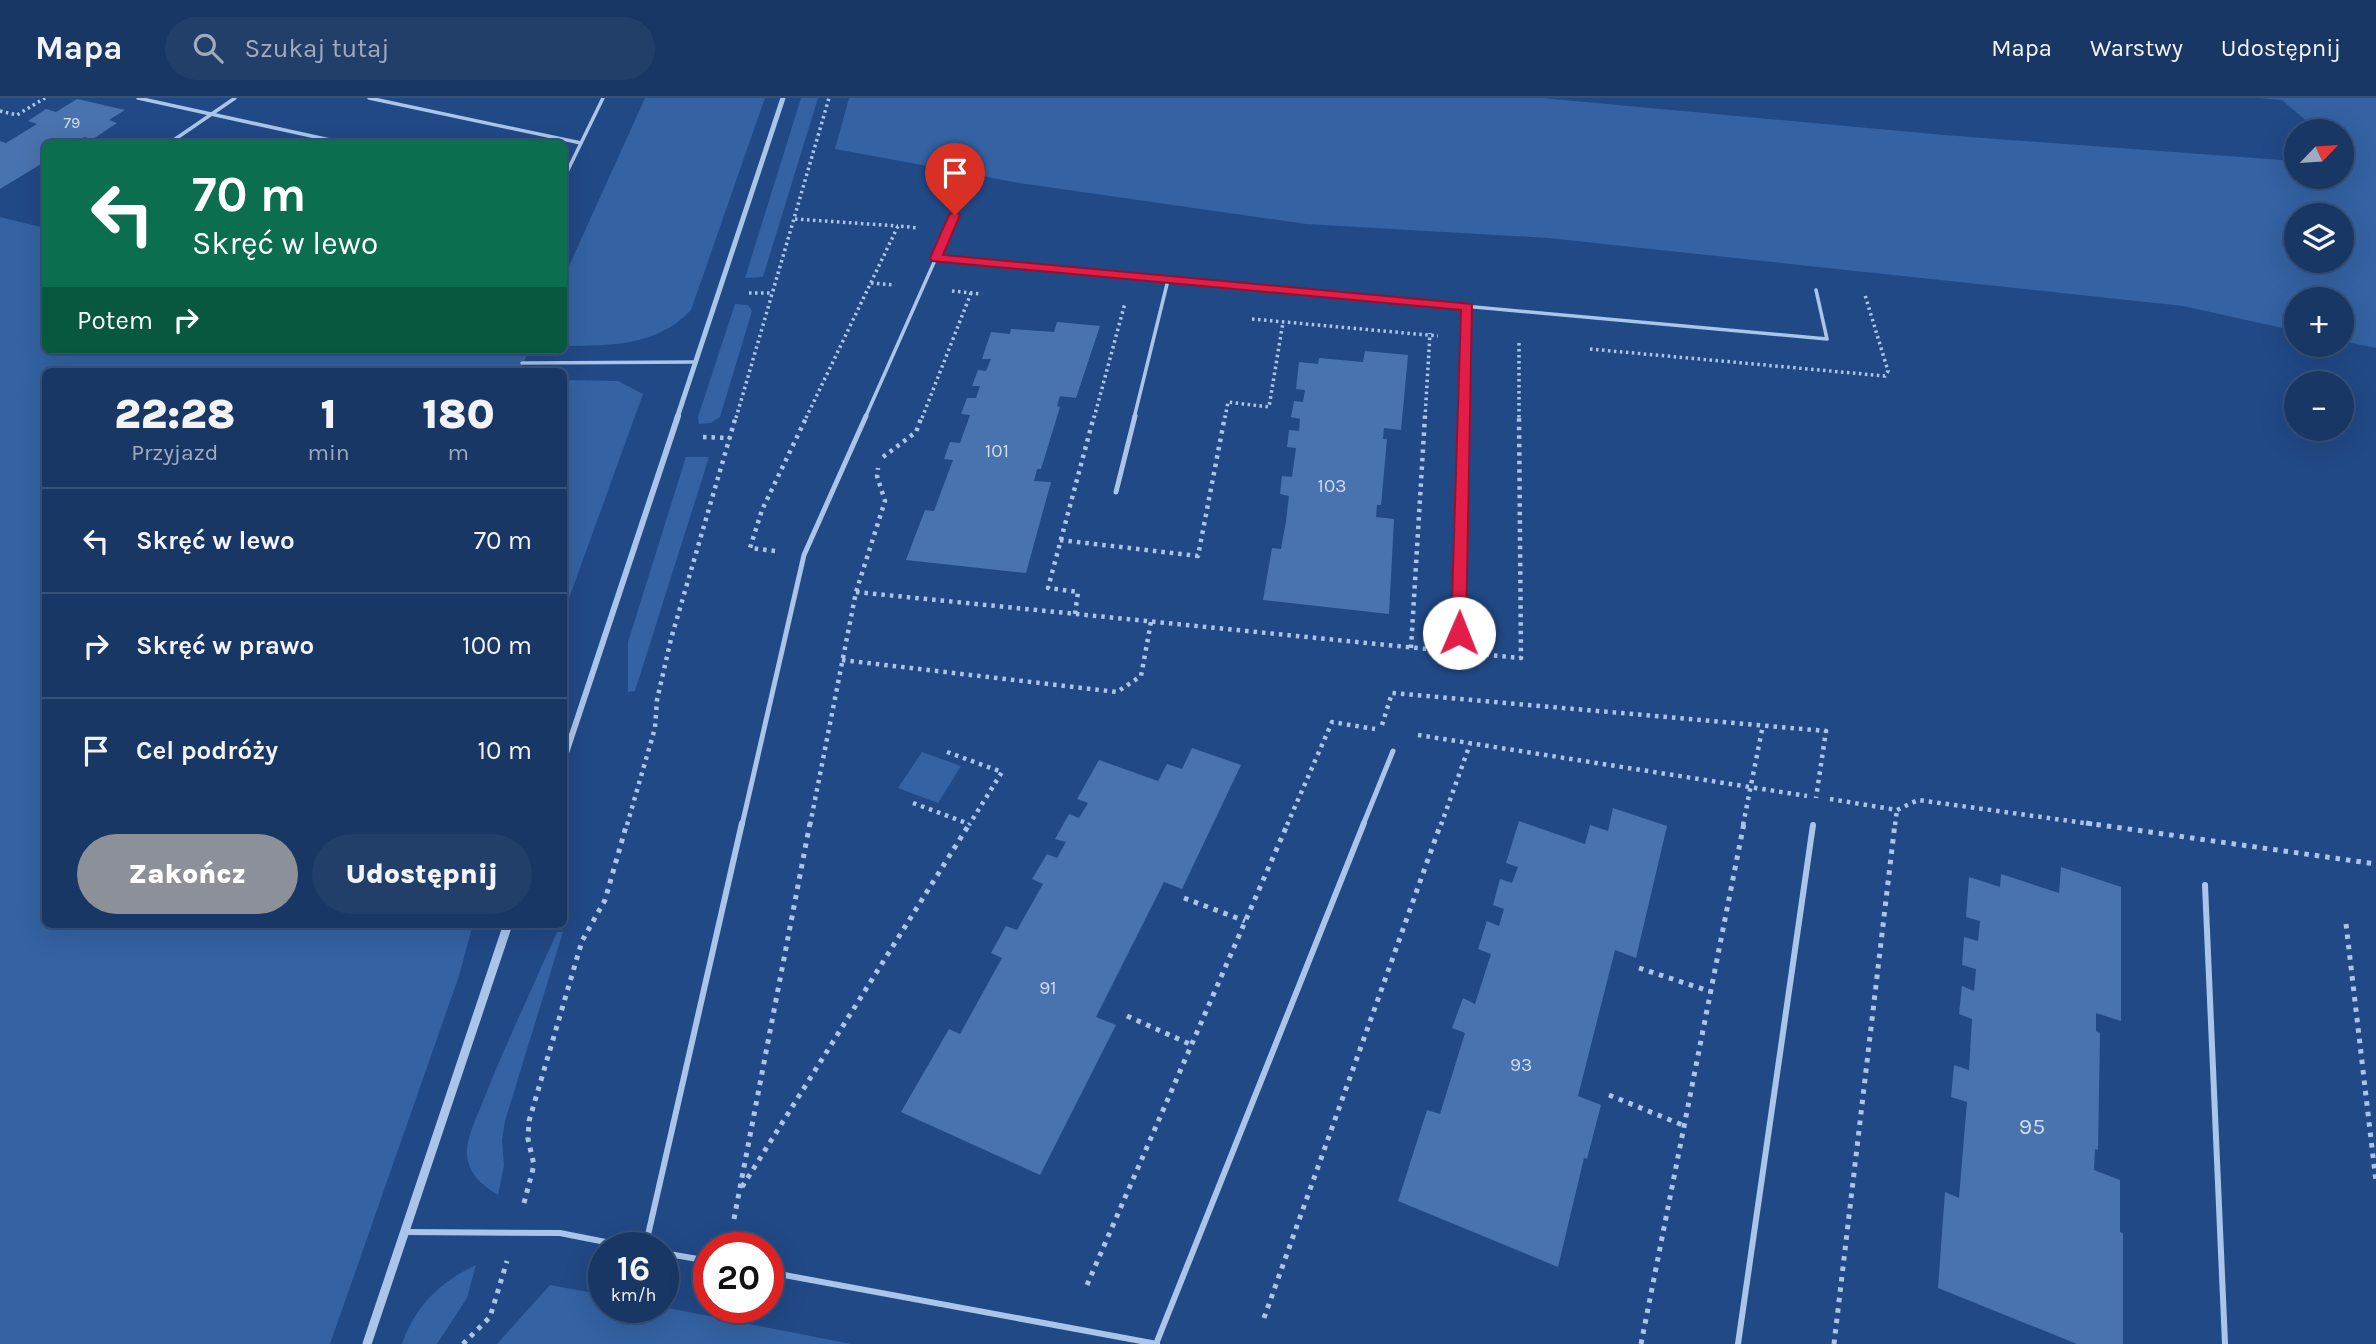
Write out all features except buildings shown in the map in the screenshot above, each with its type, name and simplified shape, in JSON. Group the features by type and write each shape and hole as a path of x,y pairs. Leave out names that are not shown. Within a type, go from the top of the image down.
{"street":[{"path":"567,750 783,98"},
{"path":"368,1344 507,928"}],"lane":[{"path":"138,98 330,140"},
{"path":"174,140 235,98"},
{"path":"369,98 581,142"},
{"path":"567,172 603,98"},
{"path":"649,1232 804,555 955,215"},
{"path":"936,258 1827,340 1816,290"},
{"path":"1116,492 1168,280"},
{"path":"1459,633 1468,307"},
{"path":"522,363 695,362"},
{"path":"784,1275 1157,1344 1392,751"},
{"path":"1738,1344 1813,825"},
{"path":"2205,886 2225,1344"},
{"path":"405,1233 561,1233 588,1238"}],"path":[{"path":"0,111 17,115 45,98"},
{"path":"463,1344 490,1317 516,1233 534,1165 528,1139 529,1121 582,941 605,900 655,728 657,700 671,639 829,98"},
{"path":"794,219 898,226"},
{"path":"1075,614 1078,592 1048,588 1132,276"},
{"path":"738,294 773,293"},
{"path":"734,1219 856,592 885,501 877,476 878,464 884,454 916,432 971,293"},
{"path":"1411,648 1430,303"},
{"path":"1060,540 1198,556 1228,402 1269,407 1283,321"},
{"path":"1471,654 1521,658 1519,343"},
{"path":"693,438 730,438"},
{"path":"856,592 1447,651"},
{"path":"842,660 1117,692 1141,676 1151,622"},
{"path":"1381,730 1392,693 1826,731 1816,797"},
{"path":"1087,1285 1332,722 1390,731"},
{"path":"1641,1344 1763,725"},
{"path":"1412,734 1751,787"},
{"path":"1264,1318 1470,744"},
{"path":"740,1191 1002,772 947,752"},
{"path":"1834,1344 1897,810 1918,800 2376,864"},
{"path":"913,803 970,824"},
{"path":"1184,898 1245,921"},
{"path":"2346,924 2376,1182"},
{"path":"1639,968 1712,992"},
{"path":"1127,1016 1192,1045"},
{"path":"1609,1095 1685,1126"}],"shaded area":[{"path":"645,98 765,98 691,310 663,331 632,342 567,346 567,270"},
{"path":"801,98 818,98 763,277 745,278"},
{"path":"849,98 1542,98 1944,135 2284,160 2284,189 2354,189 2354,119 2304,119 2282,100 2259,98 2376,98 2376,348 2354,343 2354,287 2284,287 2284,328 2183,306 1548,238 1306,224 1019,183 835,149"},
{"path":"0,217 42,227 42,354 527,354 521,368 42,368 42,928 472,928 459,976 330,1344 0,1344"},
{"path":"735,304 748,305 752,311 720,417 711,423 699,424 698,417"},
{"path":"567,380 618,381 643,394 567,604"},
{"path":"686,457 709,457 635,691 628,692 628,642"},
{"path":"922,752 961,766 938,803 898,788"},
{"path":"557,932 563,932 505,1121 502,1140 504,1166 498,1195 473,1174 468,1162 468,1142 500,1060"},
{"path":"476,1265 467,1298 437,1344 402,1344 414,1318 430,1297 451,1279"},
{"path":"550,1285 588,1292 588,1323 679,1323 679,1310 693,1313 693,1323 744,1323 851,1344 497,1344"}],"route":[{"path":"955,215 936,258 1468,307 1459,633"}]}
